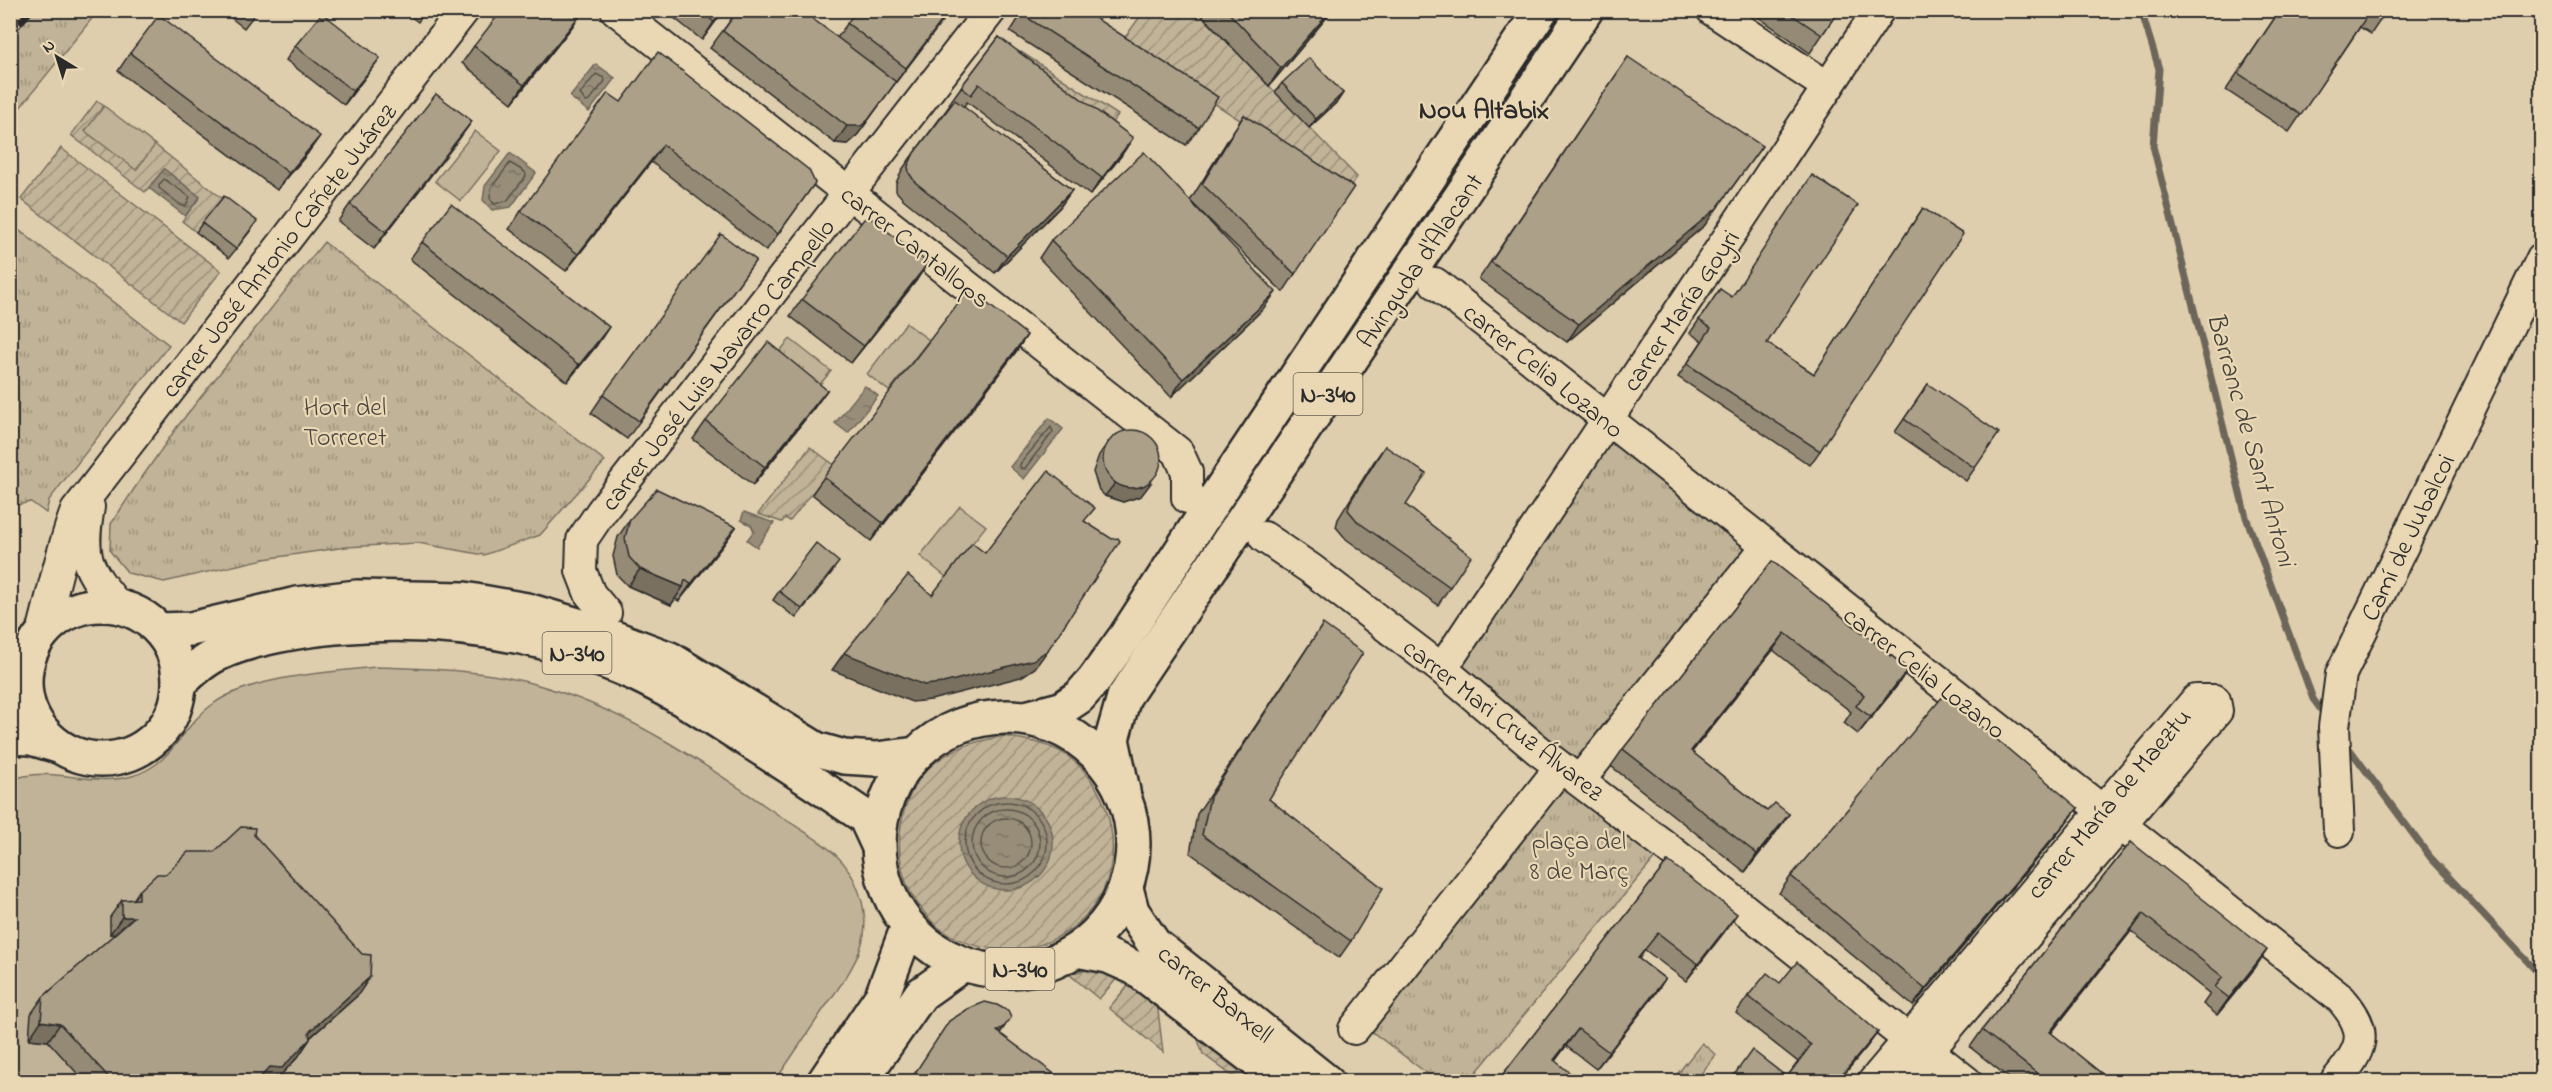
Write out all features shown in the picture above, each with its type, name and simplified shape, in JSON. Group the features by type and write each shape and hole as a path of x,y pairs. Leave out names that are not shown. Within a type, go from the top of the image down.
{"main road":[{"name":"Avinguda d'Alacant","path":"1026,718 1061,709 1079,697 1094,680 1125,637 1541,10"},
{"name":"Avinguda d'Alacant","path":"1123,791 1112,740 1124,697 1586,10"},
{"name":"N-340","path":"159,630 191,629 297,604 357,597 464,599 527,610 670,658 816,749 843,758 876,759 916,754"},
{"path":"118,606 140,615 159,630 174,654 180,683 174,713 161,732 145,747 124,757 101,760 72,754 43,733 32,716 18,677 42,633 60,617 82,607 118,606"},
{"name":"N-340","path":"180,683 202,663 220,652 316,629 365,624 417,624 470,628 523,637 632,673 685,700 865,817 878,845 885,885 908,926 958,967 994,971 1037,967 1077,950 1105,925 1126,888 1134,838 1123,791 1095,752 1070,733 1026,718 989,717 950,729 916,754 897,778 883,810 878,845"},
{"path":"10,737 31,738 58,746"},
{"name":"carrer Barxell","path":"1126,888 1132,911 1154,944 1327,1082"},
{"path":"824,1082 882,996 908,926"},
{"name":"carrer Barxell","path":"1077,950 1108,956 1135,968 1284,1082"},
{"path":"860,1082 921,994 958,967"}],"street":[{"name":"carrer José Antonio Cañete Juárez","path":"42,633 58,575 64,541 76,511 464,10"},
{"name":"carrer Cantallops","path":"616,10 1178,452 1187,472 1187,498"},
{"name":"carrer José Luis Navarro Campello","path":"606,613 590,594 581,571 582,540 601,512 991,10"},
{"path":"1712,10 1828,87"},
{"name":"carrer María Goyri","path":"1442,669 1879,10"},
{"name":"Camí de Jubalcoi","path":"2340,831 2334,727 2341,674 2541,258"},
{"name":"carrer Celia Lozano","path":"1435,283 1766,547 2341,999 2355,1014 2361,1032 2357,1051 2335,1082"},
{"name":"carrer José Antonio Cañete Juárez","path":"92,489 84,535 87,562 101,586 118,606"},
{"name":"carrer Mari Cruz Álvarez","path":"1264,537 1305,564 1442,669 1538,750 1565,779 1967,1082"},
{"path":"1354,1029 1565,779 1766,547"},
{"name":"carrer María de Maeztu","path":"1873,1082 1918,1046 2111,818"},
{"name":"carrer María de Maeztu","path":"1902,1082 1918,1046"}],"green space":[{"path":"10,11 98,11 11,119"},
{"path":"1144,11 1197,11 1357,177 1348,190 1121,43"},
{"path":"1555,11 1571,11 1119,688 1107,681"},
{"path":"1021,52 1118,115 1102,134 1011,65"},
{"path":"97,101 104,106 86,131 154,144 223,199 196,232 182,221 200,197 164,169 145,192 71,135"},
{"path":"104,106 155,145 136,170 85,131"},
{"path":"475,131 501,151 461,201 435,181"},
{"path":"61,148 221,271 181,322 21,199"},
{"path":"11,224 169,345 49,500 46,513 31,502 11,506"},
{"name":"Hort del Torreret","path":"324,242 605,461 540,535 484,555 418,543 346,547 264,559 164,582 128,573 110,551 111,524 177,427"},
{"path":"906,323 929,340 889,391 867,374"},
{"path":"790,339 831,371 816,389 775,357"},
{"name":"plaça del 8 de Març","path":"1607,420 1766,547 1580,780 1665,846 1469,1081 1437,1081 1370,1030 1568,772 1442,669"},
{"path":"810,447 834,465 790,521 785,518 782,522 758,514"},
{"path":"960,506 986,526 946,577 920,556"},
{"path":"377,667 442,670 506,677 548,688 610,712 667,742 723,777 816,839 844,863 859,892 864,914 864,935 858,955 848,974 775,1081 11,1082 11,780 41,774 101,779 132,776 158,763 202,713 229,695 269,681"},
{"path":"1004,736 1054,748 1069,757 1084,771 1105,807 1111,827 1112,848 1110,869 1104,889 1093,907 1078,923 1060,936 1041,944 1020,949 1000,950 958,939 929,919 910,892 903,873 900,832 904,811 912,792 923,775 937,761 969,744"},
{"path":"1085,970 1120,975 1099,999 1069,974"},
{"path":"1130,983 1157,1002 1163,1052 1109,1008"},
{"path":"1193,1026 1265,1081 1239,1081 1203,1054"},
{"path":"1702,1043 1716,1055 1695,1081 1680,1081 1675,1077"}],"water":[{"path":"596,64 615,78 589,112 570,97"},
{"path":"510,153 536,173 511,207 492,210 483,200 485,186"},
{"path":"164,169 200,197 185,216 149,188"},
{"path":"865,386 878,396 848,433 835,423"},
{"path":"1049,418 1063,429 1024,479 1010,467"},
{"path":"744,512 774,523 757,547 747,540 754,531 751,525 741,520"},
{"path":"1006,796 1024,799 1039,810 1050,825 1053,843 1050,861 1039,876 1024,887 1006,890 988,887 973,876 962,861 959,843 962,825 973,810 988,799"}],"building":[{"path":"502,10 584,10 524,85 474,46"},
{"path":"699,10 723,10 714,22"},
{"path":"738,10 801,10 896,82 868,120 861,126 847,126 723,31"},
{"path":"857,10 950,10 906,68 847,23"},
{"path":"1025,10 1083,10 1218,97 1199,128 1023,15"},
{"path":"1226,10 1331,10 1281,68"},
{"path":"1785,10 1839,10 1822,35"},
{"path":"2280,10 2371,10 2301,115 2238,73"},
{"path":"2374,10 2387,10 2383,16"},
{"path":"322,13 380,58 353,91 295,46"},
{"path":"159,15 320,136 289,173 130,53"},
{"path":"999,37 1133,138 1102,178 979,84 971,95 961,87"},
{"path":"658,52 809,170 815,183 778,234 663,145 578,254 521,211 608,93 621,102"},
{"path":"1628,57 1762,146 1717,208 1579,324 1491,262"},
{"path":"1309,58 1343,93 1316,119 1282,83"},
{"path":"436,94 472,121 386,232 350,204"},
{"path":"955,100 1072,190 1007,256 915,182 909,173 908,166 914,153"},
{"path":"1244,115 1354,187 1295,274 1202,184"},
{"path":"1144,152 1276,292 1183,379 1051,240"},
{"path":"1812,175 1858,205 1767,343 1814,374 1923,208 1963,234 1820,451 1687,364 1711,328 1699,320 1720,289 1732,297"},
{"path":"224,196 257,221 236,249 202,223"},
{"path":"451,204 609,327 579,365 422,242"},
{"path":"864,219 872,219 928,263 864,346 802,299"},
{"path":"721,234 756,260 639,421 603,395"},
{"path":"969,289 1027,335 883,523 824,477"},
{"path":"768,342 827,390 765,467 706,421"},
{"path":"1928,384 1999,433 1975,468 1904,419"},
{"path":"1126,430 1138,430 1153,438 1161,453 1161,465 1153,480 1138,488 1126,488 1111,480 1103,465 1103,453 1111,438"},
{"path":"1385,446 1426,474 1406,505 1471,556 1450,587 1358,522 1348,510 1350,502"},
{"path":"1048,471 1095,508 1084,521 1112,539 1118,538 1120,541 1048,650 1033,660 943,683 924,685 844,653 908,575 932,595 972,543 985,553"},
{"path":"657,489 736,527 691,584 685,580 683,587 640,569 629,557 625,538 630,519"},
{"path":"816,543 839,562 802,609 779,591"},
{"path":"1772,561 1908,669 1871,717 1856,706 1864,695 1785,633 1691,751 1767,811 1775,803 1789,814 1757,854 1623,749"},
{"path":"12,598 19,604 10,613 10,600"},
{"path":"1323,624 1363,653 1269,799 1383,888 1351,941 1202,835 1210,797"},
{"path":"1944,695 2078,808 1925,989 1791,876"},
{"path":"241,827 255,828 254,835 362,954 371,955 370,977 309,1032 310,1039 282,1068 270,1067 256,1082 113,1082 60,1024 41,1021 43,997 134,917 122,917 122,900 139,899 139,891 157,874 166,874 188,852 214,852"},
{"path":"2131,842 2267,950 2229,998 2215,987 2223,977 2143,914 2050,1032 2112,1082 2048,1082 1982,1030"},
{"path":"1668,861 1737,914 1698,964 1658,933 1638,958 1665,979 1609,1052 1578,1029 1554,1060 1581,1082 1497,1082"},
{"path":"1797,962 1878,1032 1836,1082 1729,1082 1752,1050 1787,1077 1811,1045 1748,996 1767,973 1780,983"},
{"path":"985,1002 1008,1011 1011,1018 997,1031 1065,1082 909,1082 949,1021"}],"waterway":[{"name":"Barranc de Sant Antoni","path":"2141,10 2159,69 2153,146 2246,517 2313,699 2327,718"},
{"name":"Barranc de Sant Antoni","path":"2346,744 2430,857 2542,977"}],"railway":[{"path":"10,34 31,10"}],"district":[{"name":"Nou Altabix","path":"1484,109"}]}
